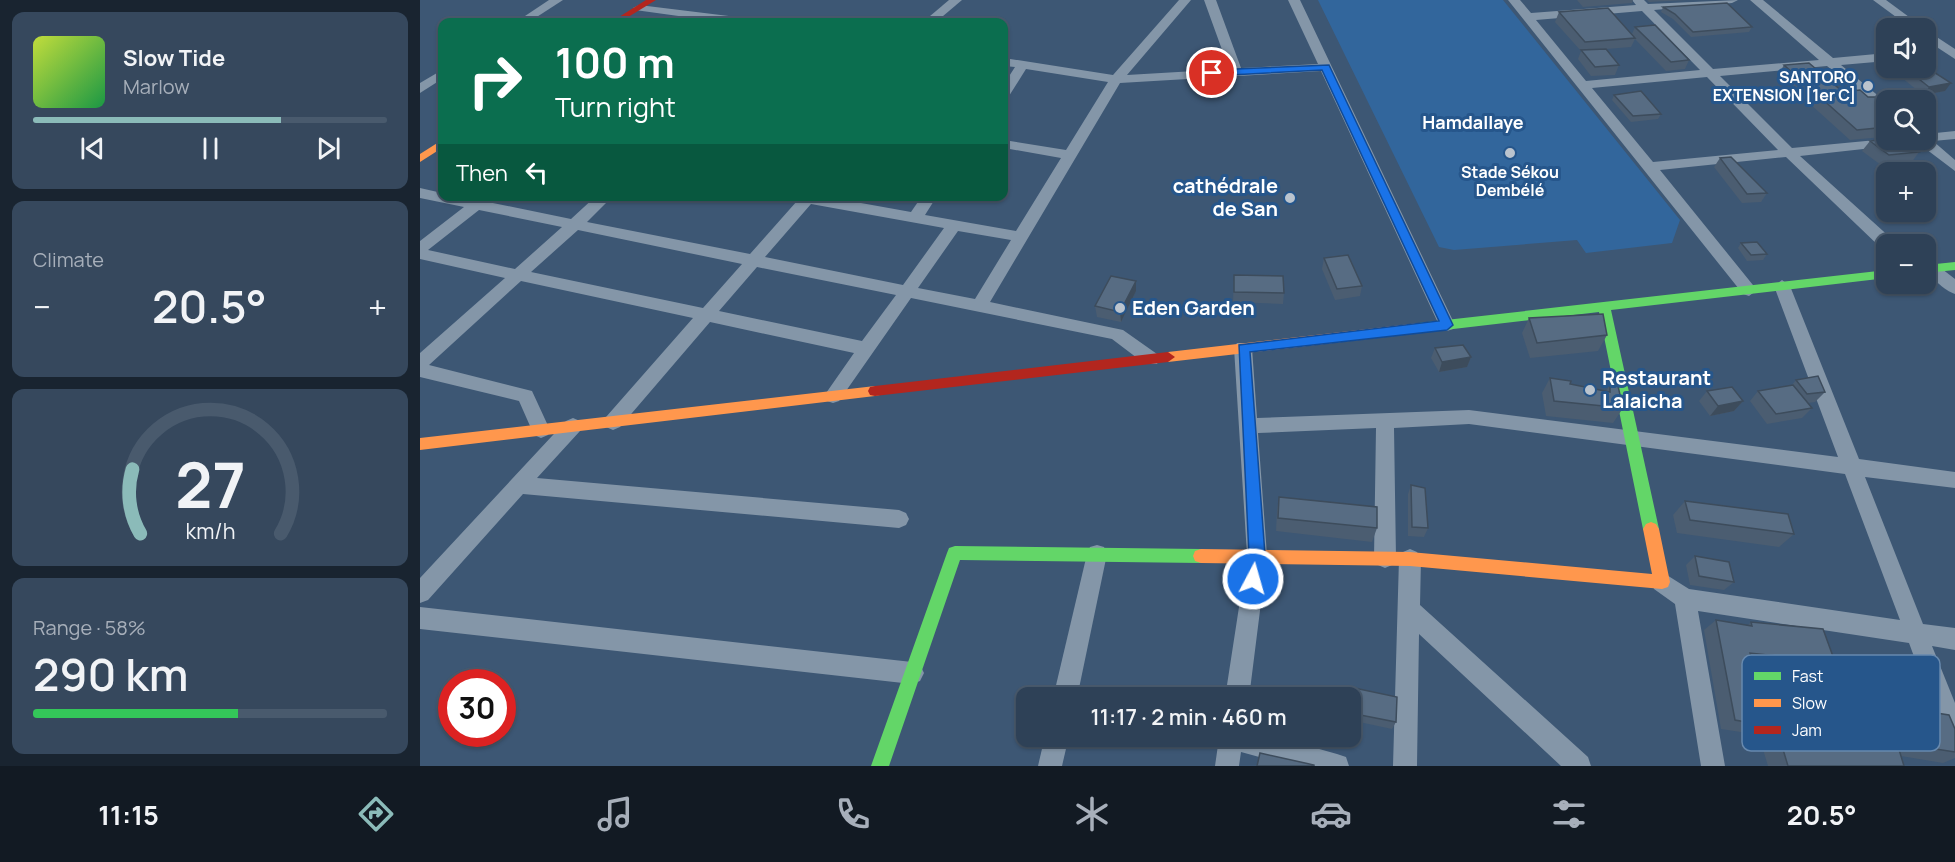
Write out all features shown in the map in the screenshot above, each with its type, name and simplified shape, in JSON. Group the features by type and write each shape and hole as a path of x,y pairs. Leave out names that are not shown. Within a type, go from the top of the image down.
{"main road":[{"path":"622,18 652,0"},
{"path":"420,159 438,146"},
{"path":"1936,268 1955,266"},
{"path":"420,444 1876,275"},
{"path":"880,766 955,553 1257,555 1410,559 1662,582 1604,307"}],"street":[{"path":"528,18 557,0"},
{"path":"934,18 956,0"},
{"path":"979,306 1116,78 1185,0"},
{"path":"1210,0 1236,72"},
{"path":"1294,0 1447,325"},
{"path":"1514,0 1749,290"},
{"path":"1528,17 1642,4 1732,0"},
{"path":"1756,0 1876,101"},
{"path":"1879,0 1904,18"},
{"path":"1642,4 1788,152 1876,234"},
{"path":"639,8 697,18"},
{"path":"1936,41 1953,53"},
{"path":"1936,53 1953,53"},
{"path":"1584,85 1876,58"},
{"path":"1008,62 1116,78 1325,67"},
{"path":"1008,87 1023,64"},
{"path":"420,77 438,79"},
{"path":"420,89 438,80"},
{"path":"1936,137 1955,135"},
{"path":"1650,166 1876,144"},
{"path":"1008,145 1070,155"},
{"path":"1936,150 1955,167"},
{"path":"420,193 438,195"},
{"path":"420,249 481,201"},
{"path":"486,201 575,224 1117,334 1150,359"},
{"path":"420,363 600,201"},
{"path":"613,422 754,260 799,201"},
{"path":"824,201 1021,237"},
{"path":"915,218 927,201"},
{"path":"833,396 954,225"},
{"path":"420,254 867,349"},
{"path":"1936,274 1955,288"},
{"path":"1782,286 1925,655"},
{"path":"1239,687 1257,555 1244,348"},
{"path":"420,370 526,396 541,430"},
{"path":"1249,426 1469,417 1955,480"},
{"path":"1385,419 1385,558"},
{"path":"420,593 573,426"},
{"path":"519,485 899,519"},
{"path":"1073,687 1097,554"},
{"path":"1405,766 1410,559"},
{"path":"1662,582 1685,598 1955,639"},
{"path":"1685,598 1713,766"},
{"path":"1409,610 1579,766"},
{"path":"420,618 912,673"},
{"path":"1940,695 1955,734"},
{"path":"1050,766 1054,747"},
{"path":"1227,766 1228,747"},
{"path":"1266,747 1336,766"}],"shaded area":[{"name":"Stade Sékou Dembélé","path":"1318,0 1503,0 1680,220 1672,243 1586,253 1577,240 1454,250 1439,247"}],"building":[{"path":"1727,3 1752,27 1693,32 1675,14 1663,7"},
{"path":"1608,8 1635,38 1585,42 1559,12"},
{"path":"1655,25 1689,60 1671,62 1635,27"},
{"path":"1606,49 1619,65 1595,67 1581,50"},
{"path":"1809,63 1843,92 1860,90 1868,97 1876,97 1876,128 1857,130 1784,65"},
{"path":"1936,73 1951,83 1929,87 1918,78 1936,78"},
{"path":"1641,91 1661,114 1633,116 1614,95"},
{"path":"1882,150 1917,150 1919,152 1889,155"},
{"path":"1731,157 1767,193 1747,194 1720,158"},
{"path":"1757,242 1767,254 1751,255 1741,243"},
{"path":"1348,255 1362,286 1337,289 1324,258"},
{"path":"1234,275 1283,276 1284,293 1234,292"},
{"path":"1111,276 1136,281 1120,312 1095,306"},
{"path":"1603,314 1607,335 1537,343 1529,318"},
{"path":"1463,345 1471,357 1442,362 1435,348"},
{"path":"1818,376 1825,392 1807,394 1796,380"},
{"path":"1550,378 1571,381 1570,384 1610,392 1610,385 1618,386 1623,408 1554,401"},
{"path":"1793,385 1812,408 1776,414 1758,391"},
{"path":"1732,387 1743,401 1718,406 1707,391"},
{"path":"1411,485 1425,488 1428,528 1412,527"},
{"path":"1279,497 1377,507 1377,528 1278,518"},
{"path":"1685,501 1788,514 1794,534 1690,520"},
{"path":"1695,556 1729,562 1734,582 1699,576"},
{"path":"1716,620 1752,626 1751,622 1823,629 1832,655 1750,653 1750,655 1742,655 1742,721 1735,720"},
{"path":"1361,689 1397,697 1396,722 1361,715"},
{"path":"1940,714 1949,715 1955,729 1955,752 1940,750"},
{"path":"1784,751 1899,751 1904,766 1788,766"},
{"path":"1260,753 1314,765 1314,766 1257,766"}],"traffic: fast":[{"path":"1936,268 1955,266"},
{"path":"1419,328 1876,275"},
{"path":"1604,307 1651,529"},
{"path":"880,766 955,553 1201,556"}],"traffic: slow":[{"path":"420,159 438,146"},
{"path":"1168,357 1419,328"},
{"path":"420,444 875,391"},
{"path":"1201,556 1410,559 1662,582 1651,529"}],"traffic: jam":[{"path":"622,18 652,0"},
{"path":"875,391 1168,357"}],"place":[{"name":"SANTORO EXTENSION [1er C]","path":"1868,86"},
{"name":"Stade Sékou Dembélé","path":"1510,153"},
{"name":"cathédrale de San","path":"1290,198"},
{"name":"Eden Garden","path":"1120,308"},
{"name":"Restaurant Lalaicha","path":"1590,390"}],"district":[{"name":"Hamdallaye","path":"1473,123"}],"route":[{"path":"1212,73 1325,67 1447,325 1244,348 1257,555 1253,579"}]}
